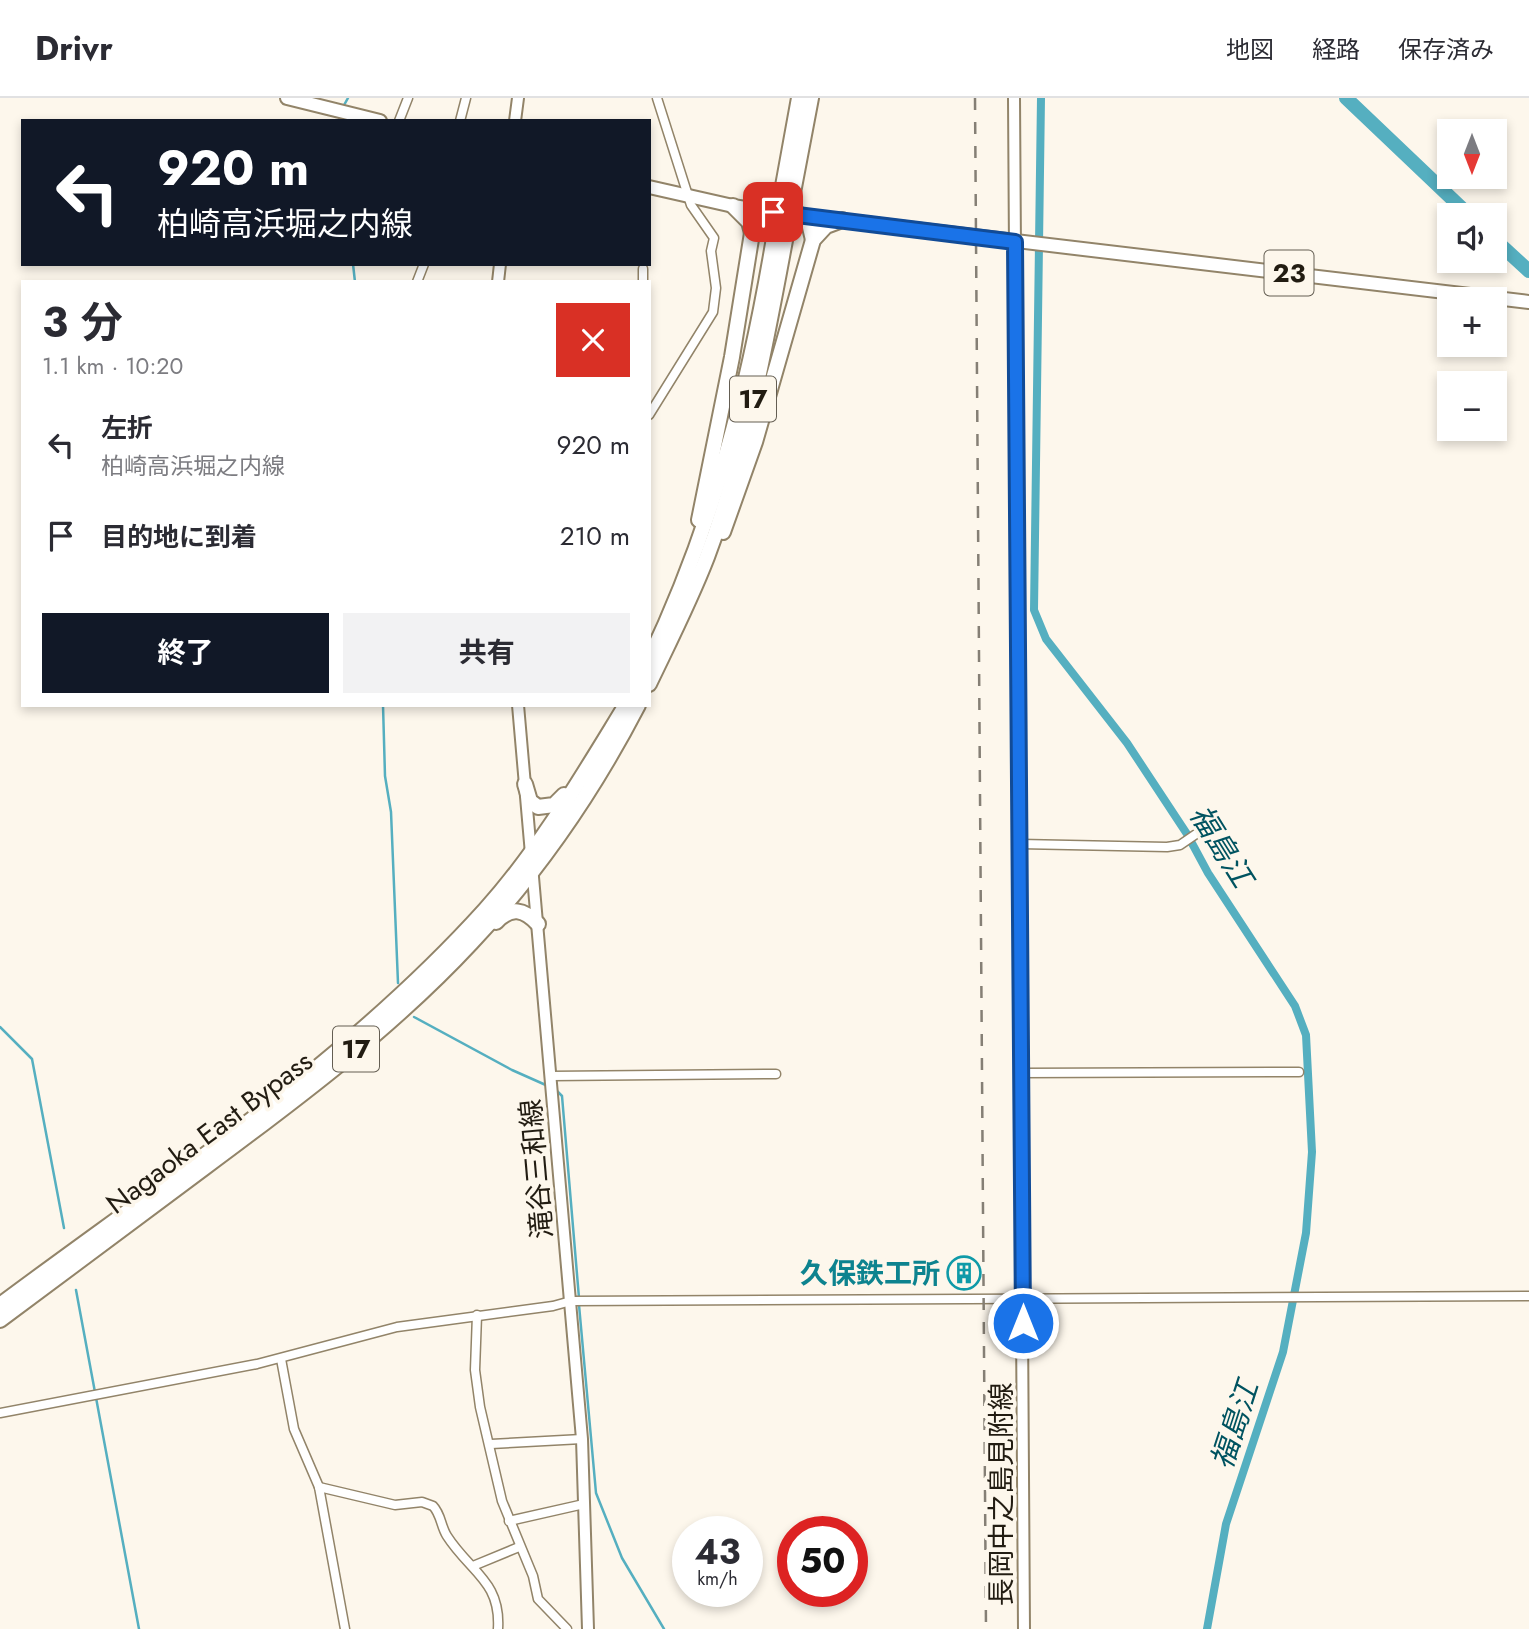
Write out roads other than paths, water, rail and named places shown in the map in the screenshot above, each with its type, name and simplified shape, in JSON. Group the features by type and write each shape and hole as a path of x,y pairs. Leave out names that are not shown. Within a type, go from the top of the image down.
{"highway":[{"name":"17","path":"787,197 799,98"},
{"name":"17","path":"717,507 771,285 787,197 811,98"},
{"path":"733,206 749,222 752,233"},
{"path":"651,680 707,571 717,507 724,397 752,233 760,220 773,212"},
{"path":"800,215 809,223 813,240"},
{"path":"651,656 717,507 799,286 813,240 826,226 842,220"},
{"path":"651,648 674,608"},
{"path":"525,784 530,801 538,807 554,805 586,763 618,707"},
{"name":"Nagaoka East Bypass","path":"0,1305 237,1129 367,1025 485,909 531,850 625,707"},
{"name":"Nagaoka East Bypass","path":"0,1320 315,1084 439,976 473,941 533,870 594,781 637,707"},
{"path":"315,1084 369,1045 423,997 506,913 523,911 538,924"}],"main road":[{"path":"287,98 372,119"},
{"path":"515,119 518,98"},
{"name":"長岡中之島見附線","path":"1014,98 1021,243 1020,844 1024,1629"},
{"name":"23","path":"651,188 773,212 1529,302"},
{"name":"滝谷三和線","path":"518,707 582,1439 588,1629"}],"street":[{"path":"400,119 408,98"},
{"path":"461,119 466,98"},
{"path":"651,412 707,324 715,302 713,238 696,216 688,197 657,98"},
{"path":"643,269 643,280"},
{"path":"1020,844 1167,847 1185,842 1197,833"},
{"path":"1021,1073 1299,1072"},
{"path":"551,1076 776,1074"},
{"path":"0,1413 281,1359 397,1327 571,1301 1529,1296"},
{"path":"477,1315 475,1370 480,1407 509,1521 533,1576 538,1600 567,1629"},
{"path":"281,1359 294,1429 319,1488 345,1629"},
{"path":"491,1444 582,1439"},
{"path":"319,1488 395,1505 428,1503 437,1510 446,1534 497,1599 498,1629"},
{"path":"509,1521 584,1504"},
{"path":"473,1566 519,1547"}],"waterway":[{"path":"343,107 348,98"},
{"name":"福島江","path":"1041,98 1034,610 1046,639 1127,743 1187,834 1208,873 1295,1006 1306,1035 1312,1152 1306,1233 1283,1352 1226,1524 1207,1629"},
{"path":"1346,98 1456,203"},
{"path":"1507,251 1529,271"},
{"path":"353,266 355,280"},
{"path":"383,707 385,776 391,812 398,983"},
{"path":"414,1017 512,1070 548,1086"},
{"path":"0,1027 32,1059 64,1228"},
{"path":"554,1088 562,1096 579,1298"},
{"path":"76,1290 139,1629"},
{"path":"579,1305 596,1493 622,1558 664,1629"}],"tunnel":[{"path":"275,1080 296,1086"}],"railway":[{"path":"975,98 986,1629"}],"place":[{"name":"久保鉄工所","path":"964,1273"}]}
